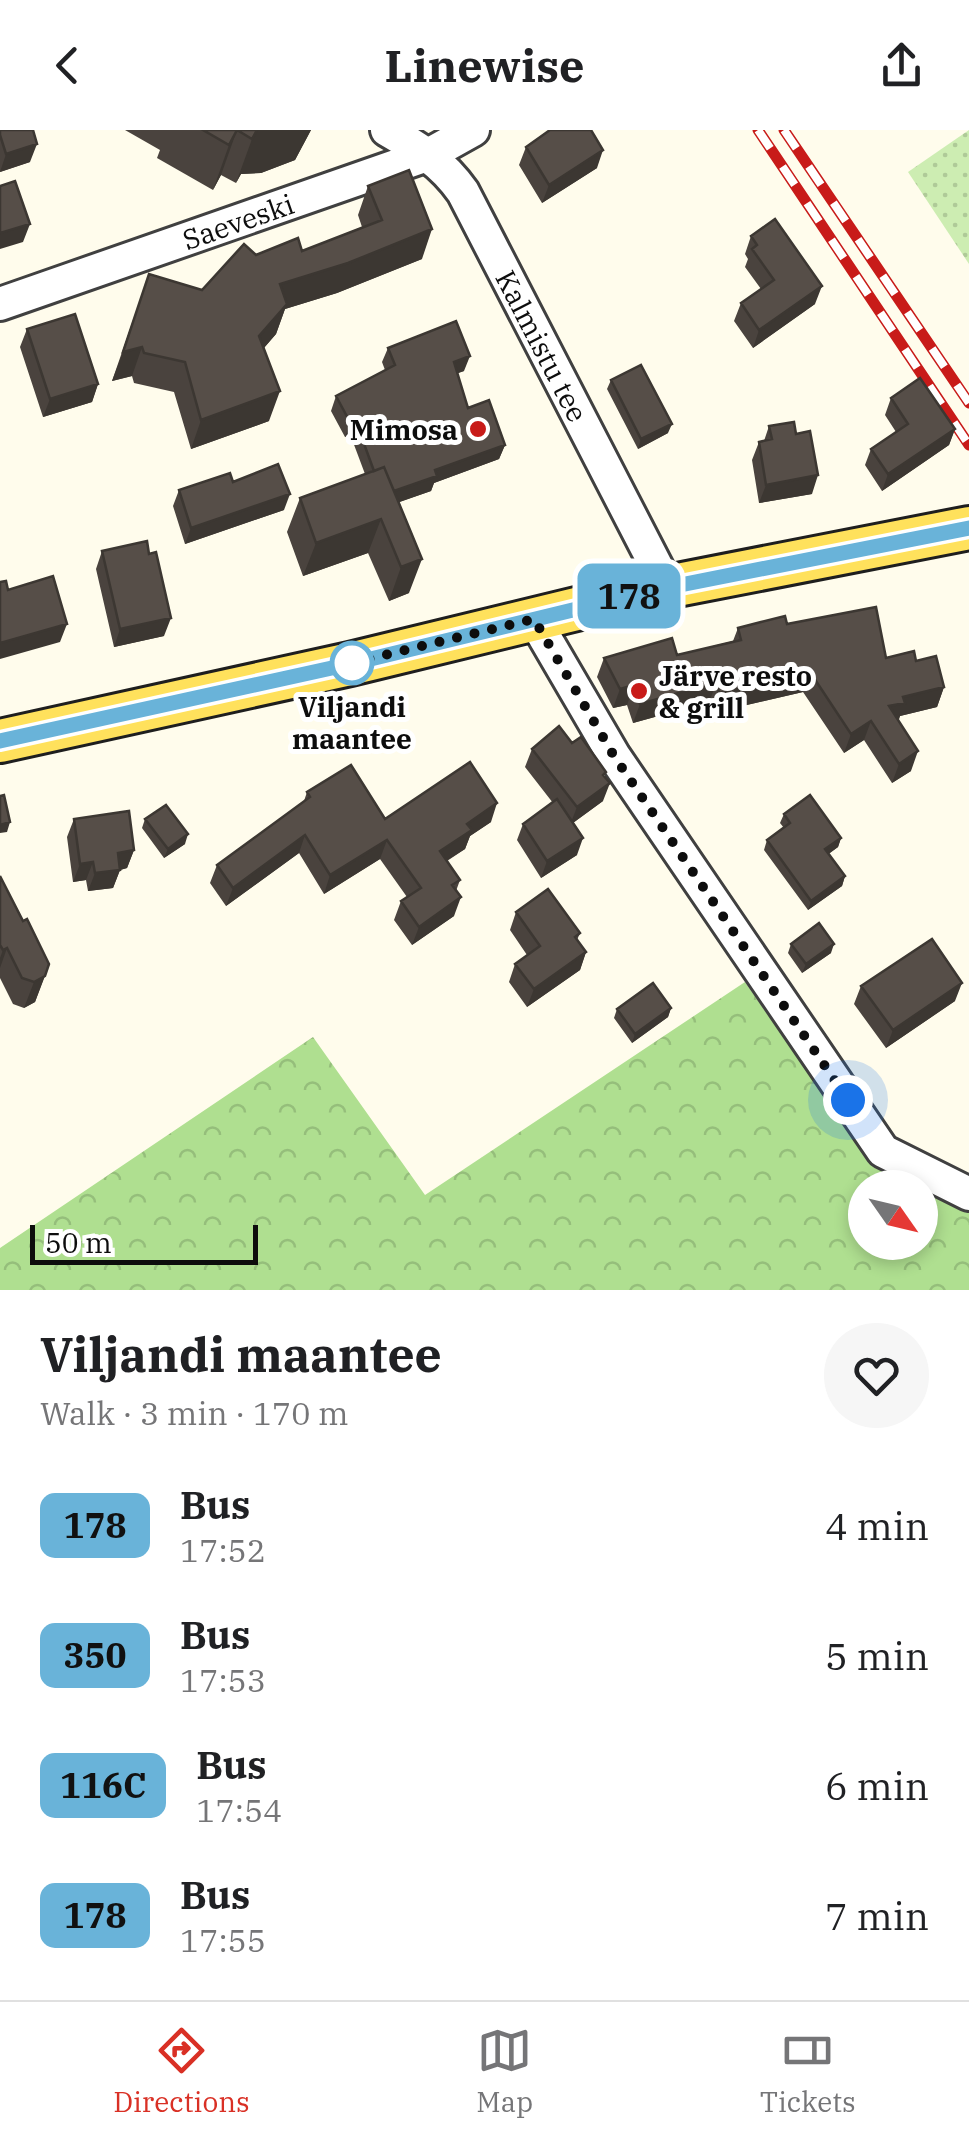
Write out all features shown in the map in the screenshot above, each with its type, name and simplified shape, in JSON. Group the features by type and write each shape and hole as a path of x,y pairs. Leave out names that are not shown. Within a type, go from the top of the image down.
{"main road":[{"path":"0,741 350,664 666,587 969,528"}],"street":[{"name":"Kalmistu tee","path":"387,130 430,154 448,170 463,192 666,587"},
{"name":"Saeveski","path":"0,304 430,154 473,130"},
{"path":"534,619 614,756 884,1151 969,1194"}],"green space":[{"path":"969,130 969,264 908,172"},
{"path":"745,982 870,1161 889,1170 848,1170 848,1260 938,1260 938,1194 969,1209 969,1290 0,1290 0,1248 313,1037 425,1195"}],"building":[{"path":"0,130 33,130 37,144 6,154"},
{"path":"203,130 237,130 229,145"},
{"path":"237,130 257,130 252,139"},
{"path":"550,130 591,130 603,150 549,185 526,147"},
{"path":"409,170 432,229 348,263 280,284 287,304 259,336 280,391 201,420 185,362 144,353 142,347 123,352 149,274 202,290 244,244 256,255 298,238 302,251 382,220 368,186"},
{"path":"15,181 30,224 0,233 0,186"},
{"path":"775,219 822,286 759,330 741,303 774,280 752,249 757,245 751,236"},
{"path":"75,314 98,384 50,399 27,329"},
{"path":"456,321 470,356 454,362 468,408 489,400 505,445 435,470 437,476 394,491 384,467 374,471 355,419 350,422 336,396 395,365 388,348"},
{"path":"641,365 672,424 641,439 611,380"},
{"path":"920,378 955,429 888,474 871,449 908,424 891,398"},
{"path":"794,422 796,434 810,431 818,475 766,485 759,442 772,439 769,426"},
{"path":"278,464 290,494 191,528 179,490 230,473 233,482"},
{"path":"384,467 422,559 401,567 381,519 316,543 300,498"},
{"path":"147,541 149,554 156,552 171,618 120,629 102,551"},
{"path":"53,576 67,624 0,643 0,582 6,581 8,590"},
{"path":"876,607 886,658 914,651 916,661 936,656 944,687 903,697 905,703 889,706 918,751 899,764 871,721 851,734 810,672 719,693 717,682 640,704 634,685 620,689 604,658 672,638 677,655 741,640 738,628 785,616 787,624"},
{"path":"559,726 572,743 581,737 610,783 577,807 532,749"},
{"path":"470,762 497,803 467,824 472,830 440,851 460,880 452,885 461,897 419,927 401,901 421,888 387,840 330,875 305,835 233,888 217,865 310,797 307,792 351,765 385,819"},
{"path":"4,795 10,822 0,825 0,796"},
{"path":"810,795 841,838 825,849 845,876 811,901 767,840 790,823 784,814"},
{"path":"557,799 583,838 547,861 523,824"},
{"path":"166,805 188,834 168,849 145,819"},
{"path":"129,811 134,850 118,853 120,870 95,873 93,862 80,864 74,819"},
{"path":"0,876 49,964 45,976 34,982 22,978 7,948 3,950 0,945"},
{"path":"548,889 580,933 575,937 586,952 534,989 515,964 540,946 516,912"},
{"path":"819,923 834,944 806,964 791,944"},
{"path":"932,939 962,983 893,1030 861,986"},
{"path":"653,983 671,1008 635,1034 617,1009"}],"railway":[{"path":"758,130 969,445"},
{"path":"784,130 969,403"}],"bus line":[{"name":"178","path":"0,741 350,664 655,590 969,528"}],"place":[{"name":"Mimosa","path":"478,429"},
{"name":"Viljandi maantee","path":"352,663"},
{"name":"Järve resto & grill","path":"639,691"}],"route":[{"path":"352,663 534,619 614,756 848,1100"}]}
